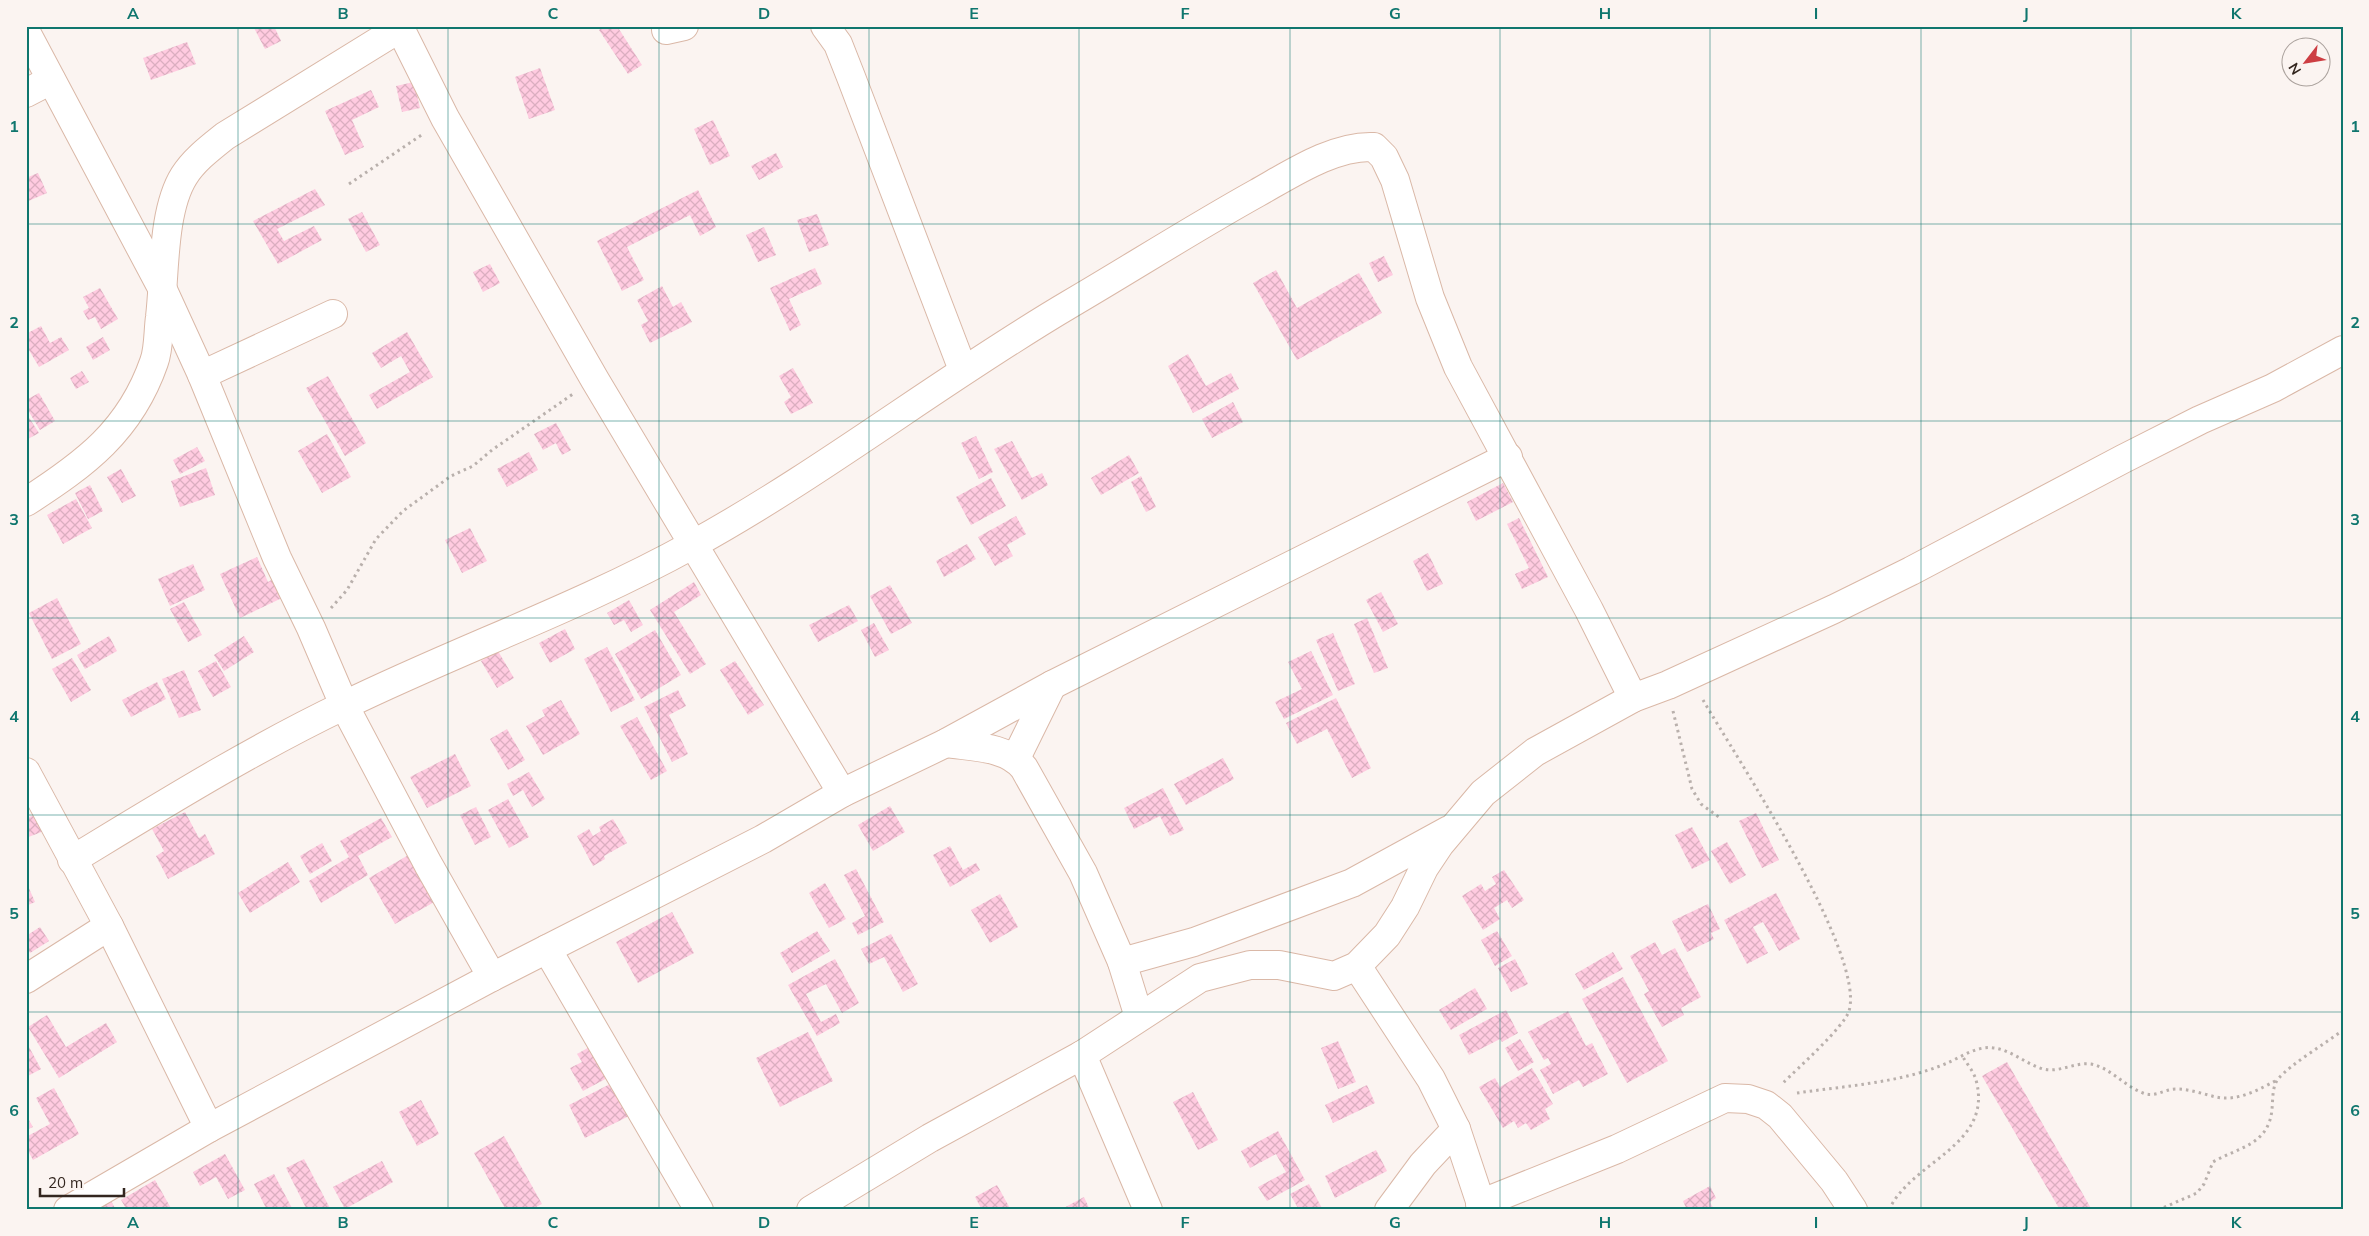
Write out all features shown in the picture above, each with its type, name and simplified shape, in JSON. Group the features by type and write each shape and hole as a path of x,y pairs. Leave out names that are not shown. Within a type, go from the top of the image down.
{"street":[{"path":"826,26 838,44 851,76 963,370"},
{"path":"26,502 92,457 123,421 141,393 155,360 171,204 184,176 196,161 225,136 400,27 445,118 596,380 692,545 842,793"},
{"path":"26,32 163,290 202,375 277,558 311,628 344,705 428,864 492,978"},
{"path":"26,93 51,80"},
{"path":"72,860 175,797 344,705 592,595 692,545 784,491 963,370 1211,219 1284,178 1358,146 1374,147 1384,157 1395,180 1430,298 1458,367 1508,458 1633,698"},
{"path":"202,375 333,314"},
{"path":"811,1210 930,1138 1082,1054 1200,978 1250,965 1279,965 1334,976 1358,966 1386,935 1405,907 1424,868 1483,793 1535,752 1633,698 1678,680 1877,588 2132,454 2200,420 2272,388 2343,350"},
{"path":"68,1210 209,1128 547,948 762,839 842,793 946,743 1052,685 1508,458"},
{"path":"1016,758 1052,685"},
{"path":"946,743 987,748 1016,758 1046,804 1083,873 1122,962 1139,1018"},
{"path":"26,772 109,926 209,1128"},
{"path":"1122,962 1194,942 1352,883 1455,827"},
{"path":"26,979 109,926"},
{"path":"547,948 699,1210"},
{"path":"1358,966 1431,1079 1456,1129 1482,1207 1617,1149 1725,1098 1759,1098 1766,1106 1780,1116 1834,1181 1853,1210"},
{"path":"1082,1054 1148,1210"},
{"path":"1389,1210 1423,1164 1456,1129"}],"path":[{"path":"349,184 445,118"},
{"path":"311,628 347,590 376,539 403,511 451,476 473,466 492,450 596,380"},
{"path":"1678,680 1675,726 1692,789 1701,804 1720,818"},
{"path":"1678,680 1815,894 1850,982 1849,1011 1833,1033 1759,1098"},
{"path":"1759,1098 1898,1078 1936,1068 1978,1049 1996,1048 2031,1065 2050,1070 2090,1064 2104,1068 2130,1087 2150,1096 2174,1089 2191,1090 2218,1098 2232,1097 2250,1093 2277,1080 2343,1030"},
{"path":"1889,1210 1893,1200 1908,1184 1970,1130 1977,1117 1979,1102 1976,1079 1963,1056"},
{"path":"2158,1210 2197,1192 2204,1184 2213,1162 2241,1150 2266,1131 2270,1120 2272,1094 2277,1080"}],"building":[{"path":"253,26 274,26 281,41 265,49"},
{"path":"605,26 617,26 642,65 628,74 599,30"},
{"path":"187,42 196,64 151,80 143,58"},
{"path":"540,68 555,110 529,119 515,77"},
{"path":"414,82 420,108 402,112 396,86"},
{"path":"371,90 379,107 352,120 364,147 345,155 325,111"},
{"path":"713,120 730,156 710,165 694,129"},
{"path":"776,153 783,167 759,180 751,166"},
{"path":"38,173 47,193 26,202 26,178"},
{"path":"315,189 325,205 277,229 284,241 314,226 322,240 278,264 253,221"},
{"path":"698,190 716,227 700,236 690,215 627,247 644,280 622,291 597,241"},
{"path":"362,212 380,245 366,252 348,219"},
{"path":"817,214 829,245 809,252 797,220"},
{"path":"764,227 776,255 758,262 746,235"},
{"path":"1384,256 1393,275 1378,282 1369,263"},
{"path":"490,264 500,283 483,292 473,272"},
{"path":"815,268 822,284 789,299 801,325 790,331 770,288"},
{"path":"1276,270 1297,308 1359,273 1382,313 1297,360 1253,283"},
{"path":"662,286 673,307 681,302 692,322 650,343 641,325 648,321 637,300"},
{"path":"100,288 118,319 101,329 95,317 88,320 83,311 89,308 83,297"},
{"path":"41,326 50,343 61,337 69,350 39,367 26,345 26,334"},
{"path":"407,332 433,377 377,409 369,395 410,372 401,356 381,368 372,353"},
{"path":"103,337 110,350 93,360 86,347"},
{"path":"1188,354 1206,386 1231,373 1239,389 1193,413 1168,366"},
{"path":"793,368 813,403 791,414 784,402 791,397 779,376"},
{"path":"82,371 89,382 76,389 70,378"},
{"path":"328,376 366,443 345,456 306,388"},
{"path":"39,393 55,421 40,430 26,407 26,400"},
{"path":"1233,402 1243,422 1212,438 1202,419"},
{"path":"26,413 39,433 26,440"},
{"path":"556,423 571,450 562,455 556,443 543,450 534,434"},
{"path":"327,434 351,477 322,493 298,451"},
{"path":"976,436 993,472 979,479 961,443"},
{"path":"1012,441 1032,478 1042,473 1048,485 1022,500 994,449"},
{"path":"197,447 205,461 180,474 173,460"},
{"path":"529,452 538,470 507,487 497,469"},
{"path":"1129,455 1139,473 1101,495 1091,478"},
{"path":"206,468 215,495 180,507 171,481"},
{"path":"121,469 136,496 122,503 107,477"},
{"path":"1141,476 1156,507 1146,512 1131,482"},
{"path":"991,478 1006,506 971,525 956,497"},
{"path":"1503,483 1513,502 1476,521 1467,502"},
{"path":"90,485 103,511 88,519 75,493"},
{"path":"76,499 92,528 63,544 47,515"},
{"path":"1016,516 1026,534 1007,545 1013,556 995,566 978,537"},
{"path":"1519,518 1548,577 1522,589 1515,574 1529,568 1507,524"},
{"path":"470,528 487,561 462,573 445,540"},
{"path":"967,544 976,559 944,577 936,561"},
{"path":"1428,553 1443,584 1427,591 1413,561"},
{"path":"257,557 268,582 273,579 282,598 240,618 220,574"},
{"path":"193,564 205,590 170,606 158,579"},
{"path":"694,582 701,595 674,612 706,664 690,674 650,610"},
{"path":"890,585 912,623 891,634 870,596"},
{"path":"1381,592 1398,624 1383,632 1366,600"},
{"path":"57,598 81,644 52,659 29,613"},
{"path":"629,600 643,625 631,632 624,620 614,625 607,613"},
{"path":"184,602 202,635 188,642 170,609"},
{"path":"849,605 858,621 818,642 809,625"},
{"path":"1367,618 1388,668 1374,673 1354,624"},
{"path":"874,623 889,650 875,657 861,630"},
{"path":"565,629 575,649 550,663 539,643"},
{"path":"655,630 681,675 641,699 615,654"},
{"path":"1333,633 1355,684 1338,691 1316,640"},
{"path":"109,636 117,651 85,669 77,655"},
{"path":"244,636 254,652 224,671 214,655"},
{"path":"607,647 635,700 611,712 584,659"},
{"path":"498,651 514,678 497,688 481,661"},
{"path":"1311,651 1333,695 1284,719 1275,702 1302,689 1288,662"},
{"path":"72,658 91,690 71,702 52,669"},
{"path":"216,661 231,687 213,697 198,671"},
{"path":"735,661 764,705 748,715 720,670"},
{"path":"184,670 201,710 179,718 162,679"},
{"path":"157,682 166,699 131,717 122,700"},
{"path":"678,690 686,706 669,715 688,754 672,762 644,707"},
{"path":"1336,698 1371,768 1352,778 1327,729 1297,744 1286,723"},
{"path":"561,700 580,734 543,755 526,726 545,716 542,710"},
{"path":"637,717 667,771 651,780 620,726"},
{"path":"507,729 525,760 508,770 490,739"},
{"path":"455,754 471,786 427,808 410,777"},
{"path":"1223,758 1234,779 1186,805 1174,784"},
{"path":"529,772 545,799 532,807 523,790 513,796 507,784"},
{"path":"1163,788 1184,830 1170,836 1160,816 1134,829 1124,808"},
{"path":"508,799 529,837 509,848 488,810"},
{"path":"890,806 905,832 873,851 858,825"},
{"path":"476,807 491,837 475,845 460,815"},
{"path":"185,812 199,838 205,834 215,854 168,879 156,856 164,851 152,829"},
{"path":"1756,813 1779,860 1762,868 1739,821"},
{"path":"38,814 44,831 26,838 26,818"},
{"path":"381,818 392,837 358,856 368,875 321,903 309,881 349,857 340,841"},
{"path":"613,819 627,843 604,856 605,859 593,866 577,836 589,829 593,836 601,831 599,827"},
{"path":"1692,827 1710,860 1692,869 1675,835"},
{"path":"1727,842 1746,875 1730,884 1711,851"},
{"path":"322,843 332,861 310,874 300,856"},
{"path":"950,846 963,870 976,863 980,870 950,887 933,855"},
{"path":"412,853 438,900 395,924 369,878"},
{"path":"288,862 300,882 250,913 238,893"},
{"path":"856,869 884,922 858,935 852,923 865,916 844,875"},
{"path":"1504,870 1524,900 1512,908 1507,900 1494,908 1500,919 1483,930 1462,896 1481,884 1485,891 1496,884 1492,877"},
{"path":"825,883 846,919 829,928 809,893"},
{"path":"28,886 35,902 26,906 26,887"},
{"path":"1776,893 1800,939 1779,951 1763,922 1753,927 1768,953 1747,964 1724,920"},
{"path":"1000,894 1018,927 990,943 971,910"},
{"path":"1708,904 1720,929 1711,933 1714,939 1687,952 1672,921"},
{"path":"672,912 694,953 638,983 616,942"},
{"path":"40,927 49,941 30,953 26,946 26,936"},
{"path":"817,931 830,951 792,973 780,953"},
{"path":"1497,931 1512,956 1495,966 1481,940"},
{"path":"891,934 918,984 903,992 884,957 869,964 861,949"},
{"path":"1655,942 1662,955 1675,948 1701,997 1681,1008 1684,1015 1662,1027 1644,994 1649,991 1630,956"},
{"path":"1613,952 1623,969 1584,990 1575,974"},
{"path":"835,959 859,1003 842,1013 826,984 806,994 821,1022 836,1014 840,1023 817,1036 788,985"},
{"path":"1515,959 1528,984 1511,992 1498,968"},
{"path":"1623,977 1668,1061 1627,1083 1582,999"},
{"path":"1475,988 1487,1009 1451,1030 1439,1010"},
{"path":"1506,1010 1518,1033 1502,1042 1500,1039 1469,1055 1459,1035"},
{"path":"1568,1011 1586,1046 1592,1043 1608,1074 1583,1087 1579,1080 1553,1094 1540,1070 1551,1064 1548,1058 1544,1060 1528,1032"},
{"path":"47,1015 66,1047 106,1023 117,1042 59,1078 28,1027"},
{"path":"808,1032 833,1081 780,1107 756,1058"},
{"path":"1520,1039 1534,1062 1518,1071 1505,1048"},
{"path":"1338,1041 1356,1082 1338,1089 1321,1048"},
{"path":"593,1045 611,1076 583,1091 570,1068 582,1062 577,1054"},
{"path":"29,1047 41,1069 26,1077 26,1049"},
{"path":"2007,1062 2092,1210 2060,1210 1982,1076"},
{"path":"1532,1068 1553,1104 1545,1109 1550,1119 1531,1130 1526,1123 1518,1128 1514,1121 1503,1128 1479,1087 1495,1078 1500,1087"},
{"path":"614,1082 631,1115 585,1138 569,1105"},
{"path":"1367,1085 1375,1103 1333,1123 1325,1105"},
{"path":"54,1088 79,1134 33,1160 26,1147 26,1137 50,1124 36,1098"},
{"path":"1193,1092 1218,1140 1198,1150 1173,1102"},
{"path":"421,1100 439,1134 417,1146 399,1112"},
{"path":"26,1115 33,1127 26,1130"},
{"path":"1278,1131 1305,1180 1267,1201 1258,1187 1286,1172 1276,1154 1250,1168 1241,1151"},
{"path":"504,1136 542,1204 530,1210 506,1210 474,1153"},
{"path":"1376,1150 1387,1171 1335,1198 1325,1176"},
{"path":"225,1154 245,1190 228,1199 216,1177 200,1186 193,1172"},
{"path":"304,1159 331,1210 307,1210 286,1168"},
{"path":"382,1161 393,1182 345,1209 333,1187"},
{"path":"274,1174 293,1210 267,1210 254,1184"},
{"path":"155,1180 172,1210 127,1210 121,1200"},
{"path":"1309,1184 1323,1210 1299,1210 1290,1194"},
{"path":"997,1185 1011,1210 982,1210 975,1197"},
{"path":"1710,1186 1716,1198 1710,1202 1714,1210 1687,1210 1683,1201"},
{"path":"1084,1197 1090,1210 1060,1210"},
{"path":"110,1199 116,1210 93,1210"}]}
